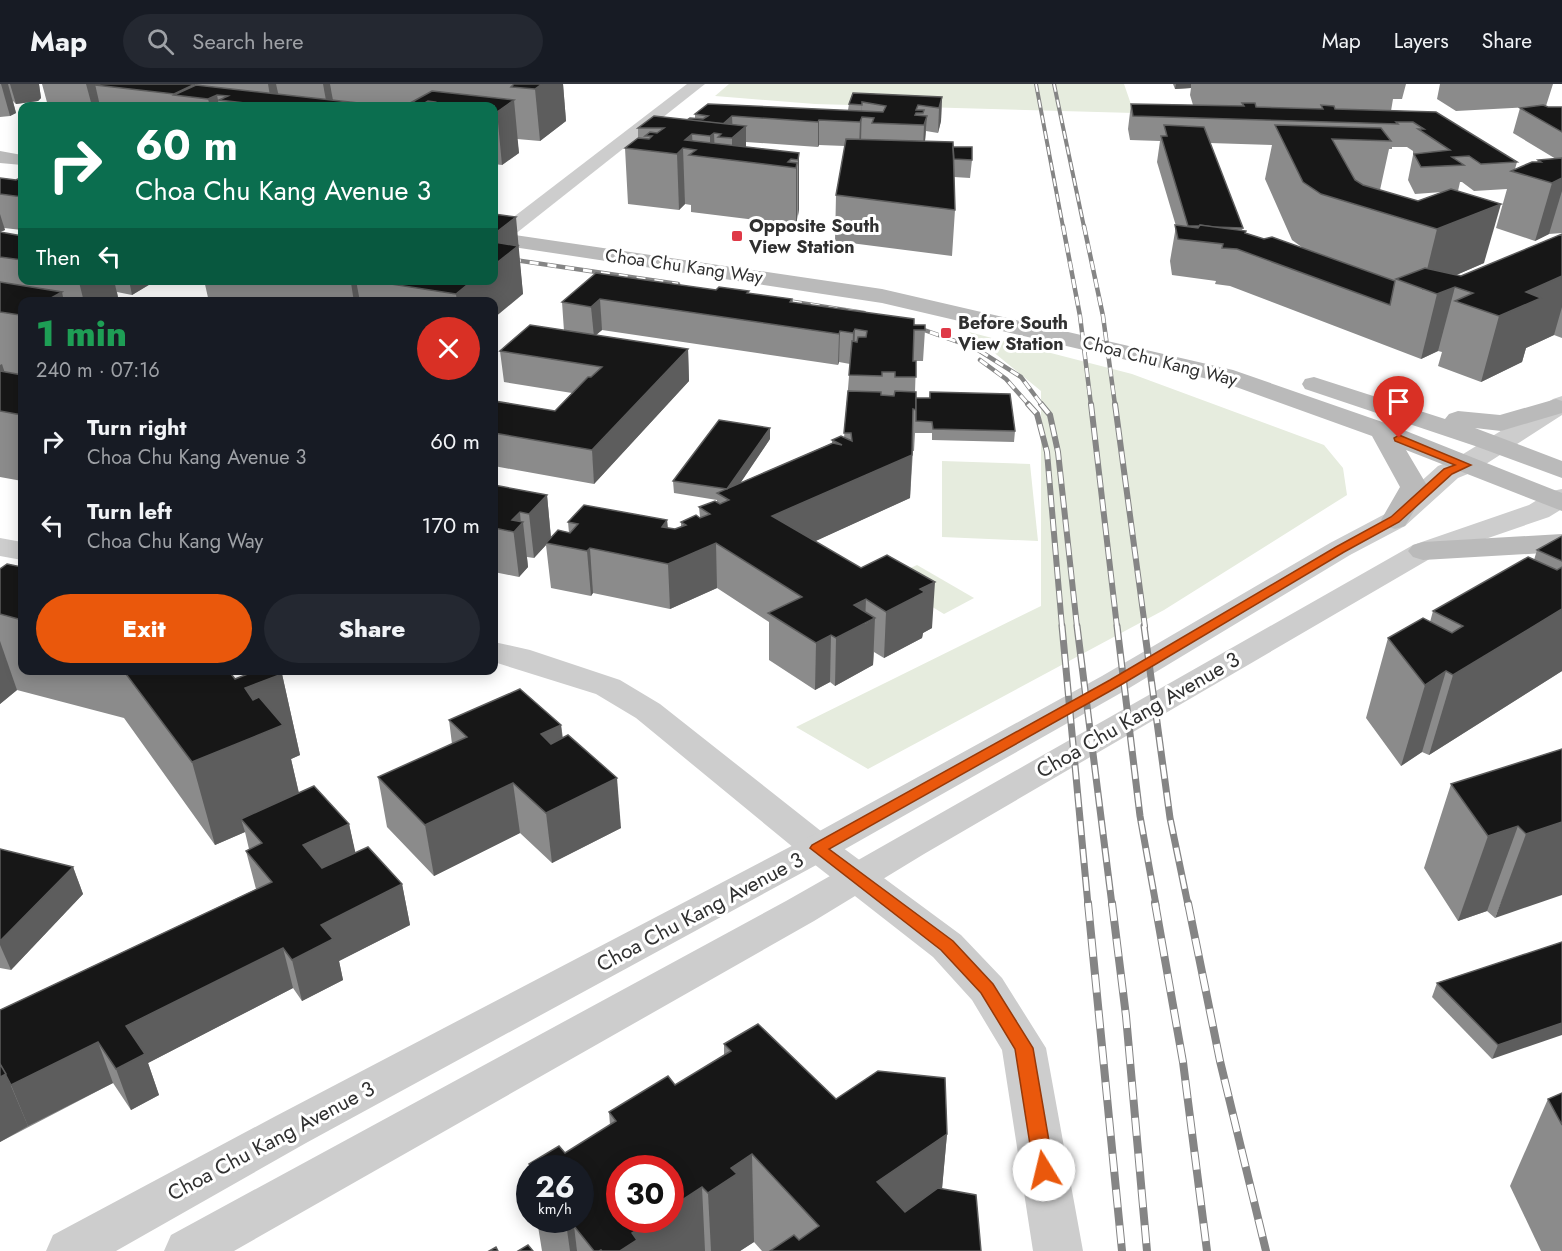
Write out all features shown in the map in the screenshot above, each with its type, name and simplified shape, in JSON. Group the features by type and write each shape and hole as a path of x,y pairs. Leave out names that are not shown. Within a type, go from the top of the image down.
{"main road":[{"path":"0,157 18,159"},
{"path":"0,174 18,176"},
{"name":"Choa Chu Kang Way","path":"500,231 901,280 1074,319"},
{"name":"Choa Chu Kang Way","path":"500,231 882,296 1233,377 1388,420 1497,445 1562,470"},
{"name":"Choa Chu Kang Way","path":"1117,328 1215,353 1388,420 1465,465 1560,500"},
{"path":"1395,520 1414,487 1388,420 1501,423 1559,405"},
{"path":"1423,551 1562,543"}],"street":[{"path":"500,231 697,84"},
{"name":"Choa Chu Kang Avenue 3","path":"71,1251 290,1130 818,848 1114,683 1340,549 1395,520 1448,472 1465,465 1559,405"},
{"name":"Choa Chu Kang Avenue 3","path":"189,1251 858,878 911,845 1423,551 1539,510 1560,500"},
{"path":"0,547 18,550"},
{"path":"498,653 518,657 608,687 648,711 818,848 947,946 987,989 1024,1048 1058,1251"}],"shaded area":[{"path":"729,84 1124,84 1134,113 815,104 715,96"},
{"path":"969,332 1132,374 1324,445 1343,468 1347,495 1164,610 868,769 796,727 1041,606 1041,391"},
{"path":"942,461 1030,464 1038,541 942,537"},
{"path":"917,565 974,598 944,614 886,579"}],"building":[{"path":"195,84 174,94 95,85"},
{"path":"514,84 542,84 535,89 511,87"},
{"path":"196,85 350,102 236,102 219,100 228,96 217,95 208,99 174,95"},
{"path":"432,91 514,100 498,111 498,102 412,102"},
{"path":"853,93 942,97 939,108 918,105 916,110 924,110 923,113 915,115 927,116 924,125 872,123 874,118 862,117 860,122 819,120 818,122 732,116 723,124 687,120 690,118 703,119 708,116 695,114 708,104 883,112 886,106 862,102 862,105 849,104"},
{"path":"1242,103 1255,103 1256,107 1323,109 1321,105 1334,106 1335,109 1436,112 1517,162 1481,164 1469,156 1452,157 1464,165 1421,167 1414,154 1450,150 1418,129 1424,129 1413,122 1396,122 1398,124 1133,116 1131,104 1244,106"},
{"path":"1543,105 1562,107 1562,132 1520,108"},
{"path":"654,116 746,126 732,138 718,137 721,134 714,133 710,136 692,134 685,140 799,153 798,160 791,159 788,162 797,163 796,168 689,155 696,150 683,148 677,154 625,148 638,138 649,139 652,136 645,136 650,132 657,133 664,128 638,128"},
{"path":"1164,125 1204,127 1243,228 1188,226 1161,136 1167,136"},
{"path":"1275,125 1381,128 1391,141 1332,139 1355,180 1363,185 1418,201 1451,189 1501,204 1437,229 1321,194 1303,182"},
{"path":"846,139 953,142 955,210 836,195"},
{"path":"953,147 972,147 972,160 954,159"},
{"path":"1562,158 1562,178 1552,183 1511,171 1532,162 1541,162 1538,160"},
{"path":"0,178 18,179 18,196 0,194"},
{"path":"498,215 516,217 498,231"},
{"path":"1175,225 1198,228 1200,225 1246,231 1245,233 1264,239 1272,237 1395,281 1390,305 1237,249 1222,248 1223,244 1178,239"},
{"path":"0,232 18,235 18,259 0,257"},
{"path":"1562,234 1562,276 1526,292 1541,298 1499,316 1455,301 1473,293 1455,287 1437,294 1396,279 1425,268 1461,276"},
{"path":"498,243 518,246 498,262"},
{"path":"596,273 716,290 719,287 749,291 747,293 792,299 790,302 914,319 914,325 925,325 925,330 914,330 913,361 916,361 916,377 895,377 895,372 882,372 882,376 849,375 852,341 857,342 858,337 866,337 867,331 855,329 853,333 840,331 839,334 600,299 591,307 562,302"},
{"path":"0,282 62,292 53,297 18,297 18,315 0,312"},
{"path":"398,285 467,285 456,294"},
{"path":"530,325 688,349 592,450 498,434 498,402 555,411 588,377 602,367 500,351"},
{"path":"0,371 18,374 18,414 0,411"},
{"path":"848,391 881,392 881,395 894,396 895,391 916,392 916,410 913,409 912,455 772,516 861,568 887,555 935,582 920,589 925,592 886,612 866,599 854,605 875,618 836,638 831,635 816,643 768,613 802,597 716,543 668,564 590,548 587,551 546,543 558,530 570,533 578,524 568,522 584,505 667,520 662,527 675,529 686,525 681,522 696,515 700,518 710,514 699,507 715,501 720,504 729,500 717,493 833,443 842,445 832,440 841,436 852,441 851,433 844,433"},
{"path":"930,392 1010,394 1015,431 933,429 932,422 916,421 916,398 930,398"},
{"path":"719,420 770,428 727,489 673,481"},
{"path":"498,486 547,495 529,514 520,512 512,520 523,522 514,532 498,529"},
{"path":"1562,536 1562,561 1537,550"},
{"path":"1528,557 1557,570 1562,567 1562,609 1453,675 1446,671 1425,685 1388,638 1423,618 1452,633 1463,626 1433,611"},
{"path":"7,564 18,566 18,619 0,614 0,569"},
{"path":"127,675 232,675 235,679 245,675 279,675 245,688 253,700 259,697 283,725 192,762"},
{"path":"520,689 561,725 541,734 551,744 568,735 617,778 546,813 513,783 425,825 378,777 467,737 449,720"},
{"path":"1562,749 1562,822 1526,834 1518,826 1488,836 1451,784"},
{"path":"314,786 349,824 303,845 322,868 368,847 402,884 321,925 333,939 292,960 283,948 126,1026 145,1054 116,1069 98,1042 11,1085 0,1064 0,1010 272,882 246,851 262,843 241,819"},
{"path":"0,849 73,867 0,941"},
{"path":"1562,942 1562,1023 1498,1045 1437,983"},
{"path":"758,1024 836,1099 878,1071 945,1078 947,1134 877,1182 905,1212 938,1188 976,1195 981,1251 770,1251 794,1235 799,1240 819,1226 752,1154 731,1168 737,1174 708,1193 702,1187 684,1199 684,1155 606,1155 606,1233 632,1233 637,1240 620,1251 594,1251 580,1233 594,1233 594,1155 544,1155 559,1146 565,1153 616,1121 609,1112 668,1076 675,1085 731,1051 724,1044"},
{"path":"0,1064 6,1074 0,1077"},
{"path":"1562,1093 1562,1125 1548,1099"},
{"path":"528,1245 533,1251 518,1251"}],"railway":[{"path":"1036,84 1063,227"},
{"path":"1054,84 1084,227"},
{"path":"1063,226 1080,316 1091,405"},
{"path":"1084,226 1103,316 1115,405"},
{"path":"498,258 678,284"},
{"path":"775,299 864,313"},
{"path":"896,320 975,348 1021,377 1042,405"},
{"path":"980,360 1006,379 1029,405"},
{"path":"1028,404 1037,414 1047,452 1062,627"},
{"path":"1041,404 1050,415 1058,452 1077,627"},
{"path":"1091,404 1117,627"},
{"path":"1115,404 1145,627"},
{"path":"1062,626 1088,905"},
{"path":"1077,626 1112,905"},
{"path":"1117,626 1140,816 1156,905"},
{"path":"1144,626 1170,818 1188,905"},
{"path":"1088,903 1122,1251"},
{"path":"1112,903 1126,1016 1147,1251"},
{"path":"1155,903 1183,1062 1207,1251"},
{"path":"1188,903 1220,1061 1266,1251"}],"place":[{"name":"Opposite South View Station","path":"737,236"},
{"name":"Before South View Station","path":"946,333"}],"route":[{"path":"1044,1170 1024,1048 987,989 947,946 818,848 1114,683 1340,549 1395,520 1448,472 1465,465 1399,438"}]}
